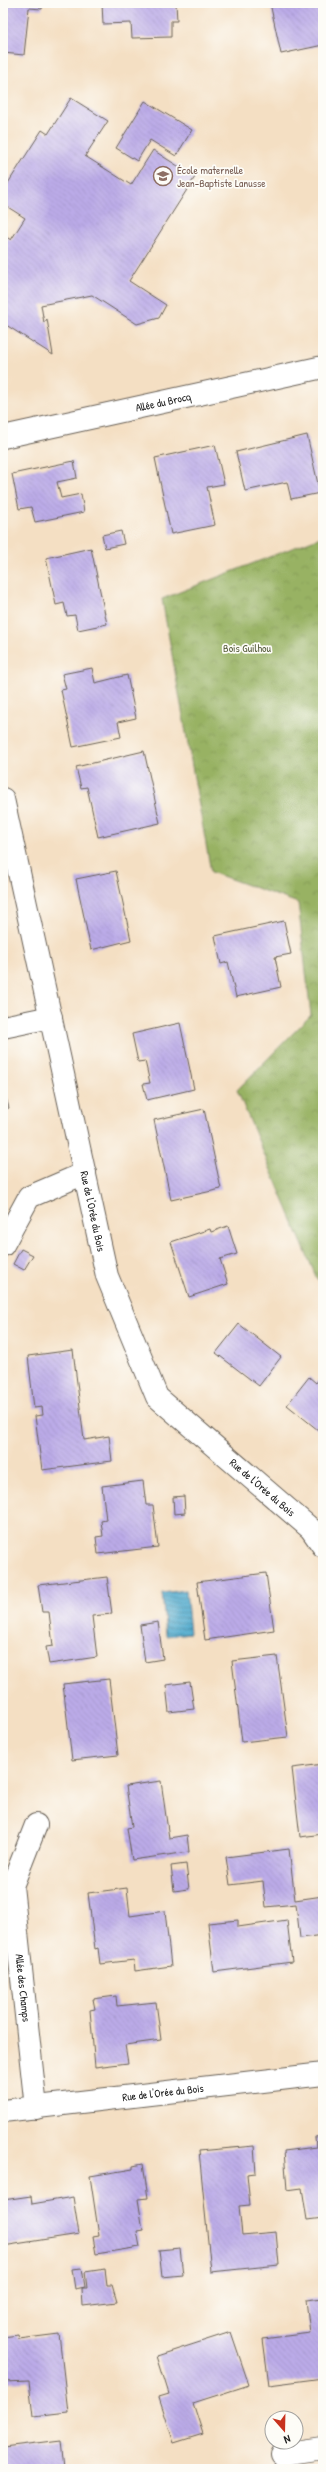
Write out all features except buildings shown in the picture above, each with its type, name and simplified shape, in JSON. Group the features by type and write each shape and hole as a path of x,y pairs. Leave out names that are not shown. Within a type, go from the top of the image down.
{"street":[{"name":"Allée du Brocq","path":"3,437 323,367"},
{"name":"Rue de l'Orée du Bois","path":"3,799 107,1276 157,1397 311,1529 323,1546"},
{"path":"3,1027 51,1017"},
{"path":"3,1245 29,1197 85,1173"},
{"name":"Allée des Champs","path":"36,1825 12,1886 36,2108"},
{"name":"Rue de l'Orée du Bois","path":"3,2111 323,2074"},
{"path":"282,2454 323,2448"}],"green space":[{"name":"Bois Guilhou","path":"323,536 323,1283 317,1279 237,1090 311,1015 298,903 211,872 162,599"}],"water":[{"path":"186,1590 190,1633 166,1636 162,1593"}],"place":[{"name":"École maternelle Jean-Baptiste Lanusse","path":"163,176"}]}
